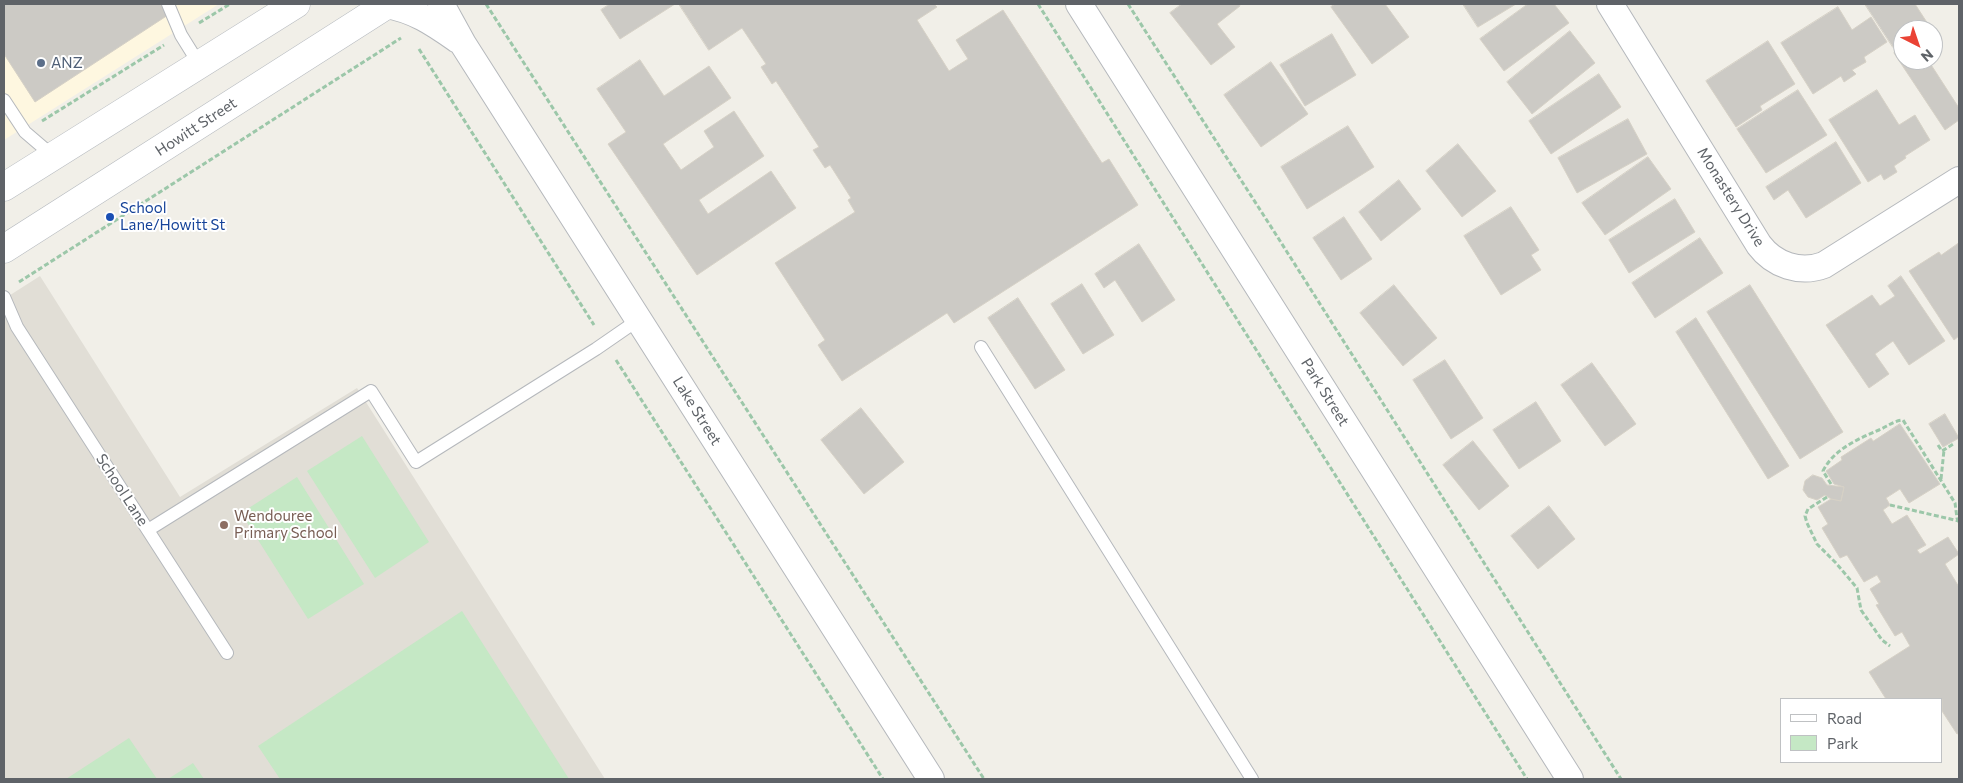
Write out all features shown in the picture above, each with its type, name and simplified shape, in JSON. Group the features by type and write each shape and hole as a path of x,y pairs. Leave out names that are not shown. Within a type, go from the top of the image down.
{"main road":[{"path":"4,187 296,4"},
{"name":"Howitt Street","path":"4,251 387,5"}],"street":[{"name":"Lake Street","path":"441,4 463,44 931,779"},
{"name":"Park Street","path":"1079,4 1570,779"},
{"name":"Monastery Drive","path":"1610,4 1759,245 1778,262 1797,268 1814,268 1824,265 1959,180"},
{"name":"Lake Street","path":"387,5 418,14 463,44"}],"lane":[{"path":"168,4 181,35 199,64"},
{"path":"4,100 8,116 53,156"},
{"name":"School Lane","path":"4,297 17,327 227,653"},
{"name":"School Lane","path":"4,315 17,327"},
{"path":"148,530 371,391 416,462 638,320"},
{"path":"981,347 1252,779"}],"path":[{"path":"25,132 230,4"},
{"path":"486,4 984,779"},
{"path":"1038,4 1527,779"},
{"path":"1128,4 1275,232 1621,779"},
{"path":"12,286 409,33"},
{"path":"414,41 882,779"},
{"path":"1831,484 1823,470 1834,456 1866,434 1904,420 1955,503 1959,522 1890,505"},
{"path":"1944,450 1956,443"},
{"path":"1938,445 1942,451 1944,450"},
{"path":"1941,481 1944,450"},
{"path":"1827,497 1808,509 1806,514 1807,523 1818,544 1857,588 1861,610 1877,633 1890,646"}],"shaded area":[{"path":"4,4 219,4 4,140"},
{"name":"Wendouree Primary School","path":"40,276 180,497 357,388 605,779 4,779 4,299"}],"green space":[{"path":"362,436 429,542 375,578 307,471"},
{"path":"297,477 364,584 308,619 241,513"},
{"path":"462,611 569,779 280,779 258,746"},
{"path":"129,738 157,779 66,779"},
{"path":"193,763 204,779 168,779"}],"building":[{"path":"4,4 160,4 168,15 35,102 4,54"},
{"path":"610,4 675,4 620,39 601,10"},
{"path":"679,4 934,4 937,7 917,20 949,71 968,59 956,40 1003,10 1102,163 1109,159 1138,205 954,323 947,313 842,381 818,345 825,340 775,263 855,212 848,200 851,198 830,165 825,168 813,150 819,147 776,81 772,84 761,67 766,64 742,28 709,50"},
{"path":"1182,4 1239,4 1240,6 1217,24 1235,47 1211,65 1170,13"},
{"path":"1335,4 1385,4 1409,37 1372,64 1331,7"},
{"path":"1463,4 1516,4 1478,27"},
{"path":"1528,4 1554,4 1569,23 1504,71 1480,39"},
{"path":"1865,4 1915,4 1925,20 1893,20 1893,47"},
{"path":"1838,7 1852,30 1871,17 1887,42 1864,57 1866,62 1852,70 1856,74 1844,82 1841,76 1813,94 1781,43"},
{"path":"1570,31 1595,63 1532,114 1507,82"},
{"path":"1332,34 1356,75 1305,106 1280,65"},
{"path":"1768,41 1795,84 1760,106 1762,110 1736,127 1706,81"},
{"path":"640,60 664,96 709,66 731,98 663,144 681,170 714,147 704,131 734,111 764,156 699,200 708,214 771,171 796,208 697,275 608,144 626,132 597,89"},
{"path":"1271,62 1308,114 1261,147 1224,95"},
{"path":"1905,70 1934,70 1959,108 1959,120 1945,130"},
{"path":"1599,74 1621,107 1551,154 1529,121"},
{"path":"1798,90 1827,135 1766,173 1737,129"},
{"path":"1877,90 1899,125 1915,115 1930,140 1905,156 1906,158 1894,166 1897,172 1884,180 1881,174 1868,182 1829,120"},
{"path":"1628,119 1647,154 1577,193 1558,158"},
{"path":"1348,126 1374,167 1307,209 1281,167"},
{"path":"1836,142 1861,183 1806,218 1788,190 1774,200 1766,187"},
{"path":"1458,144 1496,191 1462,217 1426,171"},
{"path":"1648,157 1671,189 1605,235 1582,203"},
{"path":"1399,180 1421,209 1381,241 1359,212"},
{"path":"1675,199 1695,232 1629,273 1609,240"},
{"path":"1511,207 1539,250 1531,255 1541,270 1501,295 1464,236"},
{"path":"1344,217 1372,259 1341,280 1313,238"},
{"path":"1700,238 1723,273 1655,318 1632,283"},
{"path":"1959,243 1959,336 1954,340 1909,271 1939,252 1941,255"},
{"path":"1139,244 1175,300 1142,322 1115,280 1104,288 1095,274"},
{"path":"1901,276 1945,341 1909,365 1893,341 1875,354 1889,374 1869,388 1826,325 1872,295 1880,306 1895,296 1888,286"},
{"path":"1082,284 1114,335 1083,354 1051,304"},
{"path":"1394,285 1437,338 1403,366 1360,313"},
{"path":"1750,285 1843,432 1800,459 1707,312"},
{"path":"1018,298 1065,370 1035,389 988,318"},
{"path":"1696,318 1789,466 1768,479 1676,332"},
{"path":"1445,360 1483,418 1451,439 1413,380"},
{"path":"1592,363 1636,424 1605,446 1561,385"},
{"path":"1536,402 1561,441 1519,469 1493,430"},
{"path":"861,408 904,462 864,494 821,440"},
{"path":"1945,414 1959,438 1943,447 1929,424"},
{"path":"1900,424 1940,484 1909,503 1900,489 1886,498 1890,505 1883,510 1892,524 1907,515 1926,545 1917,550 1920,554 1948,537 1959,554 1945,564 1959,587 1959,733 1957,734 1943,713 1943,698 1885,698 1869,672 1910,646 1902,632 1895,636 1876,605 1879,604 1870,589 1881,582 1877,575 1864,582 1847,555 1840,558 1822,528 1828,524 1818,507 1831,499 1841,501 1844,487 1834,484 1826,471 1842,460 1841,457 1871,438 1873,441"},
{"path":"1473,441 1509,486 1479,510 1443,465"},
{"path":"1813,475 1822,478 1827,485 1844,487 1841,501 1831,499 1825,495 1817,500 1808,497 1803,490 1805,481"},
{"path":"1549,506 1575,539 1538,569 1511,536"}],"place":[{"name":"ANZ","path":"41,63"},
{"name":"School Lane/Howitt St","path":"110,217"},
{"name":"Wendouree Primary School","path":"224,525"}]}
